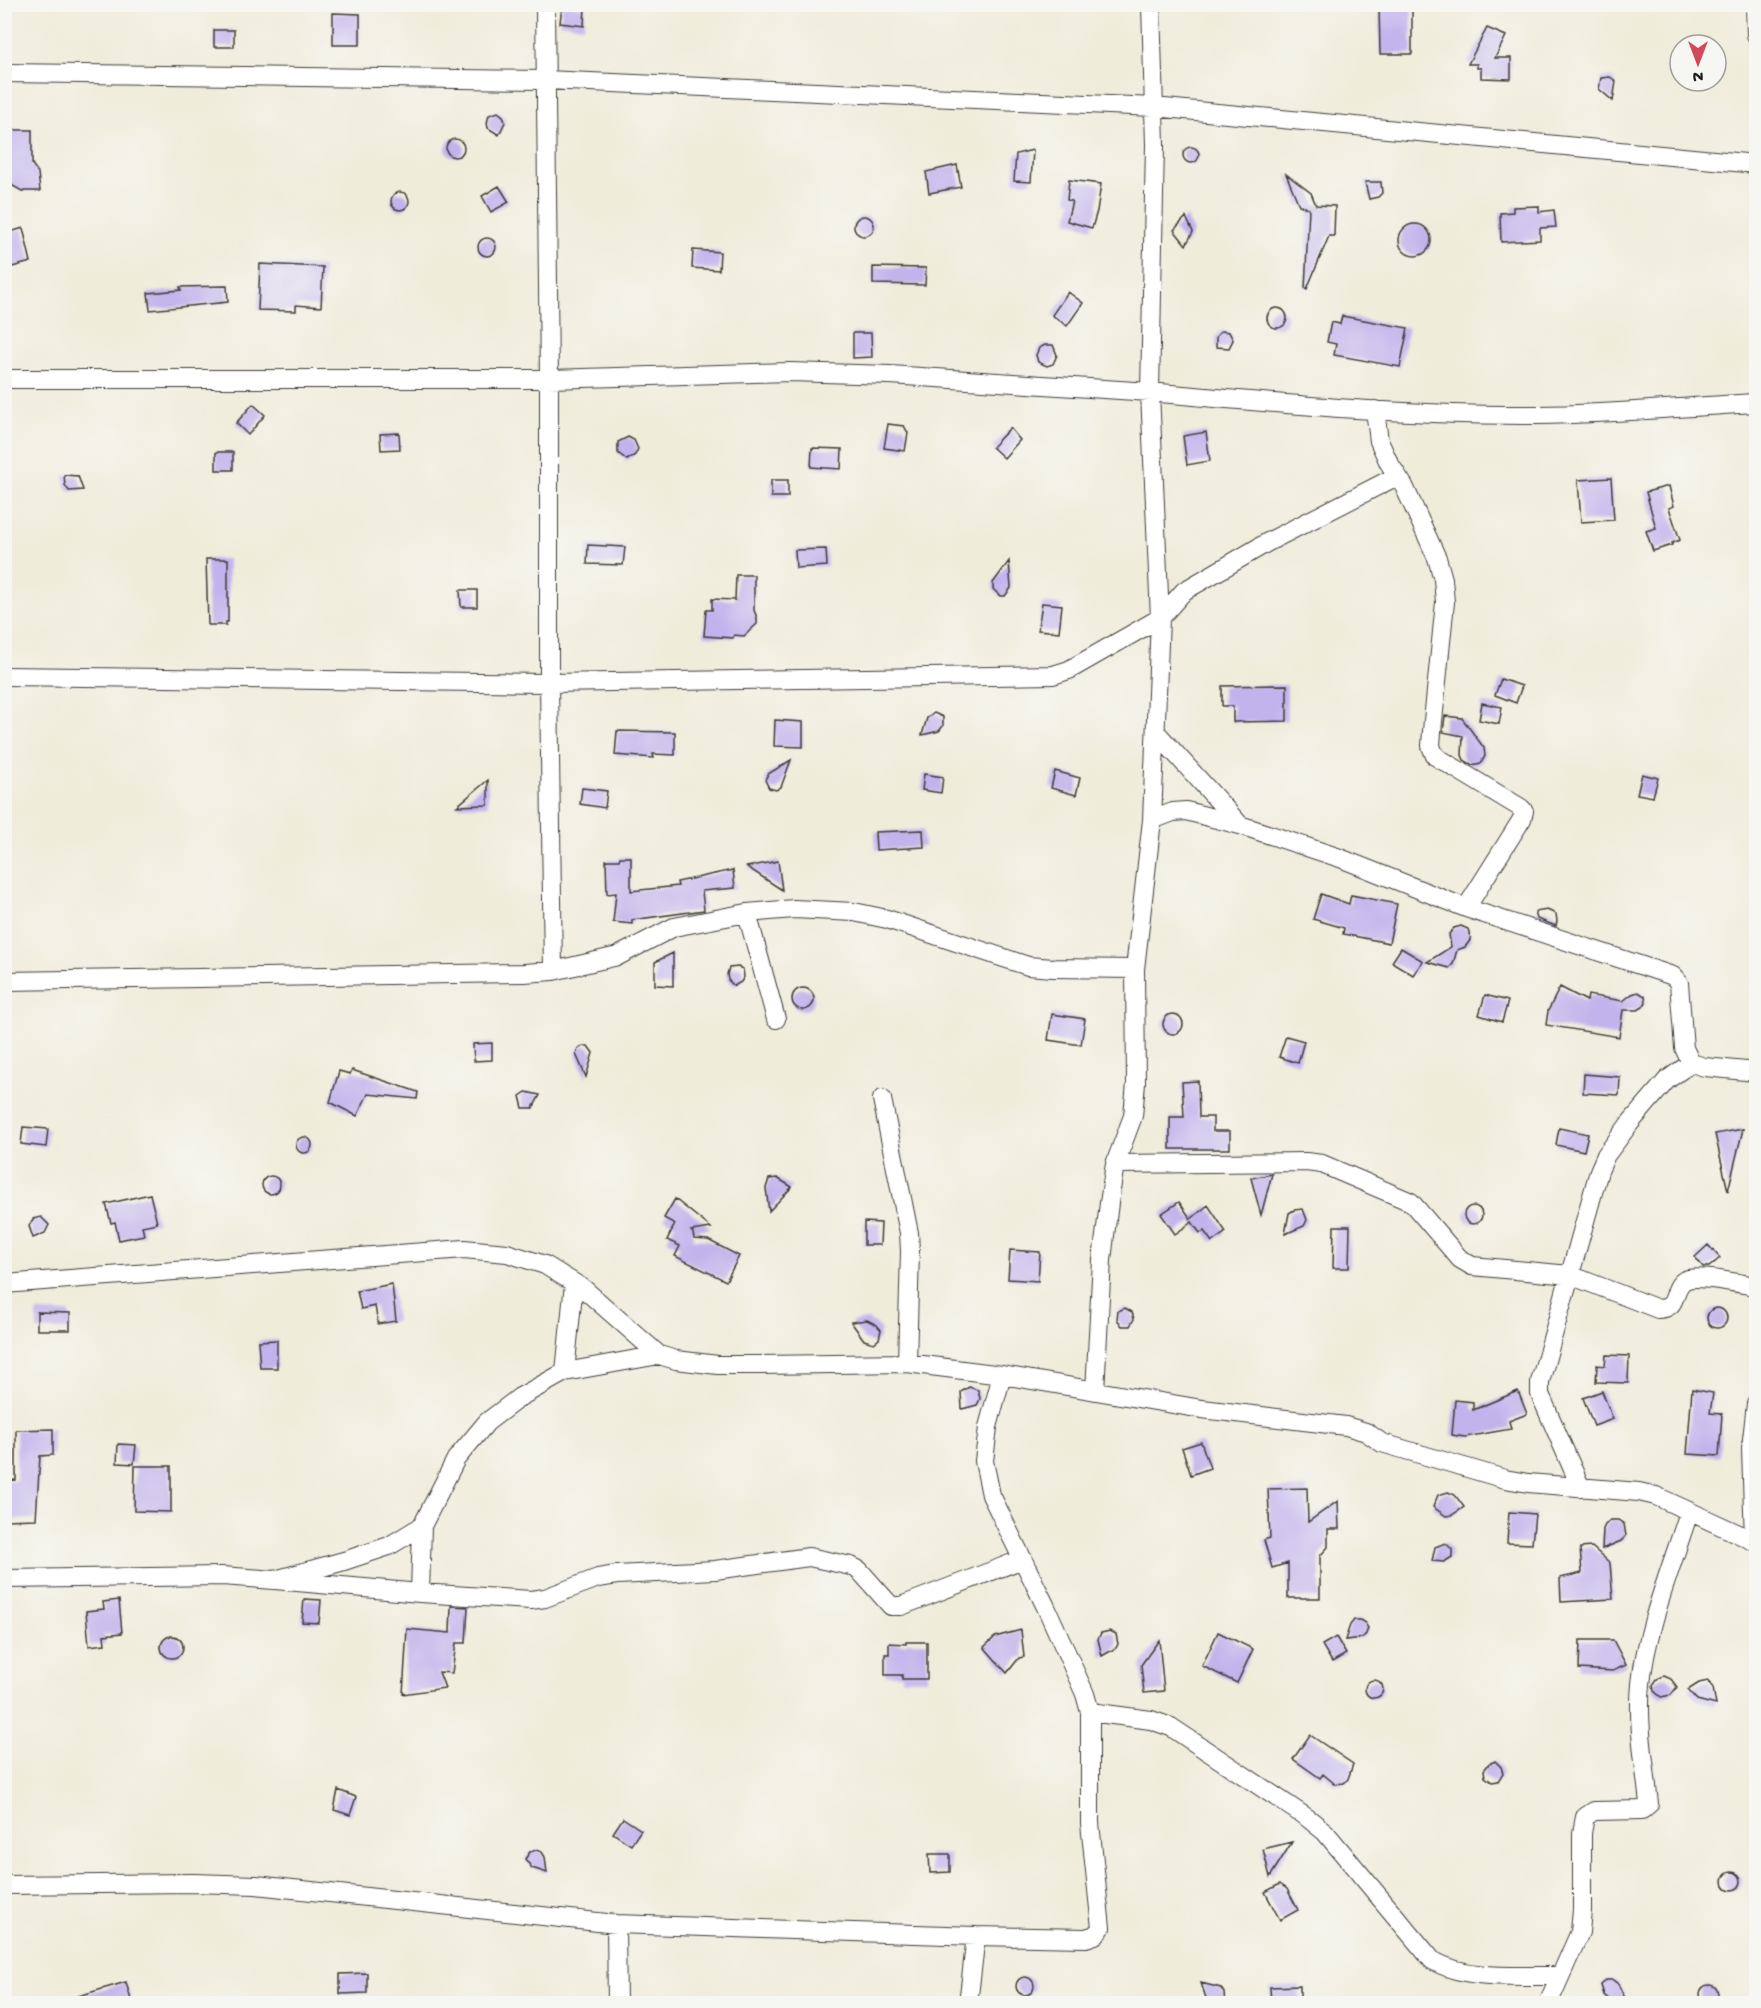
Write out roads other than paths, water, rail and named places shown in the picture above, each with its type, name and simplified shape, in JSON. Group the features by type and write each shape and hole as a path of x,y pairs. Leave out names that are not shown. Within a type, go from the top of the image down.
{"street":[{"path":"545,4 553,971"},
{"path":"1095,1391 1102,1260 1115,1164 1132,1116 1135,1094 1136,969 1152,820 1156,732 1160,618 1150,392 1154,107 1151,4"},
{"path":"1755,4 1756,35"},
{"path":"4,73 545,81 1154,107 1756,164"},
{"path":"4,379 549,379 790,372 890,375 1375,410 1539,415 1756,403"},
{"path":"1375,410 1379,441 1389,463 1404,486 1437,558 1443,579 1445,602 1432,730 1432,752 1524,811 1522,819 1466,908"},
{"path":"4,676 549,683 1053,675 1069,670 1160,618 1184,591 1268,542 1397,476"},
{"path":"1156,732 1240,825"},
{"path":"1152,820 1173,812 1186,811 1240,825 1340,858 1466,908 1673,976 1679,983 1684,1048 1691,1063 1705,1067 1756,1072"},
{"path":"4,981 553,971 618,956 674,927 747,913 794,909 854,912 887,919 1028,966 1136,969"},
{"path":"747,913 776,1019"},
{"path":"1581,1488 1539,1394 1540,1382 1599,1171 1606,1155 1667,1080 1691,1063"},
{"path":"882,1099 909,1233 907,1363"},
{"path":"1115,1164 1306,1162 1322,1164 1411,1202 1460,1259 1472,1266 1570,1275 1658,1309 1666,1309 1671,1305 1679,1285 1686,1280 1697,1278 1756,1286"},
{"path":"4,1284 464,1249 507,1253 545,1265 584,1289 659,1355 676,1360 718,1365 907,1363 1002,1375 1202,1408 1346,1426 1366,1432 1382,1443 1505,1479 1639,1492 1656,1496 1755,1541 1751,1448 1756,1404"},
{"path":"566,1372 574,1283"},
{"path":"420,1593 422,1526 456,1459 487,1422 520,1397 566,1372 659,1355"},
{"path":"4,1885 193,1883 256,1885 616,1924 976,1936 1086,1938 1095,1935 1101,1928 1090,1823 1090,1712 1080,1683 992,1495 984,1461 988,1427 1002,1375"},
{"path":"1548,2004 1580,1932 1582,1833 1585,1817 1594,1811 1642,1810 1649,1804 1640,1720 1640,1686 1645,1650 1689,1512"},
{"path":"275,1580 389,1546 422,1526"},
{"path":"4,1579 222,1576 531,1600 545,1598 598,1578 617,1575 715,1570 810,1557 860,1570 891,1606 901,1606 1023,1559"},
{"path":"1090,1712 1151,1720 1171,1727 1309,1819 1325,1832 1432,1960 1446,1969 1465,1973 1560,1976"},
{"path":"616,1924 616,2004"},
{"path":"968,2004 976,1936"}]}
